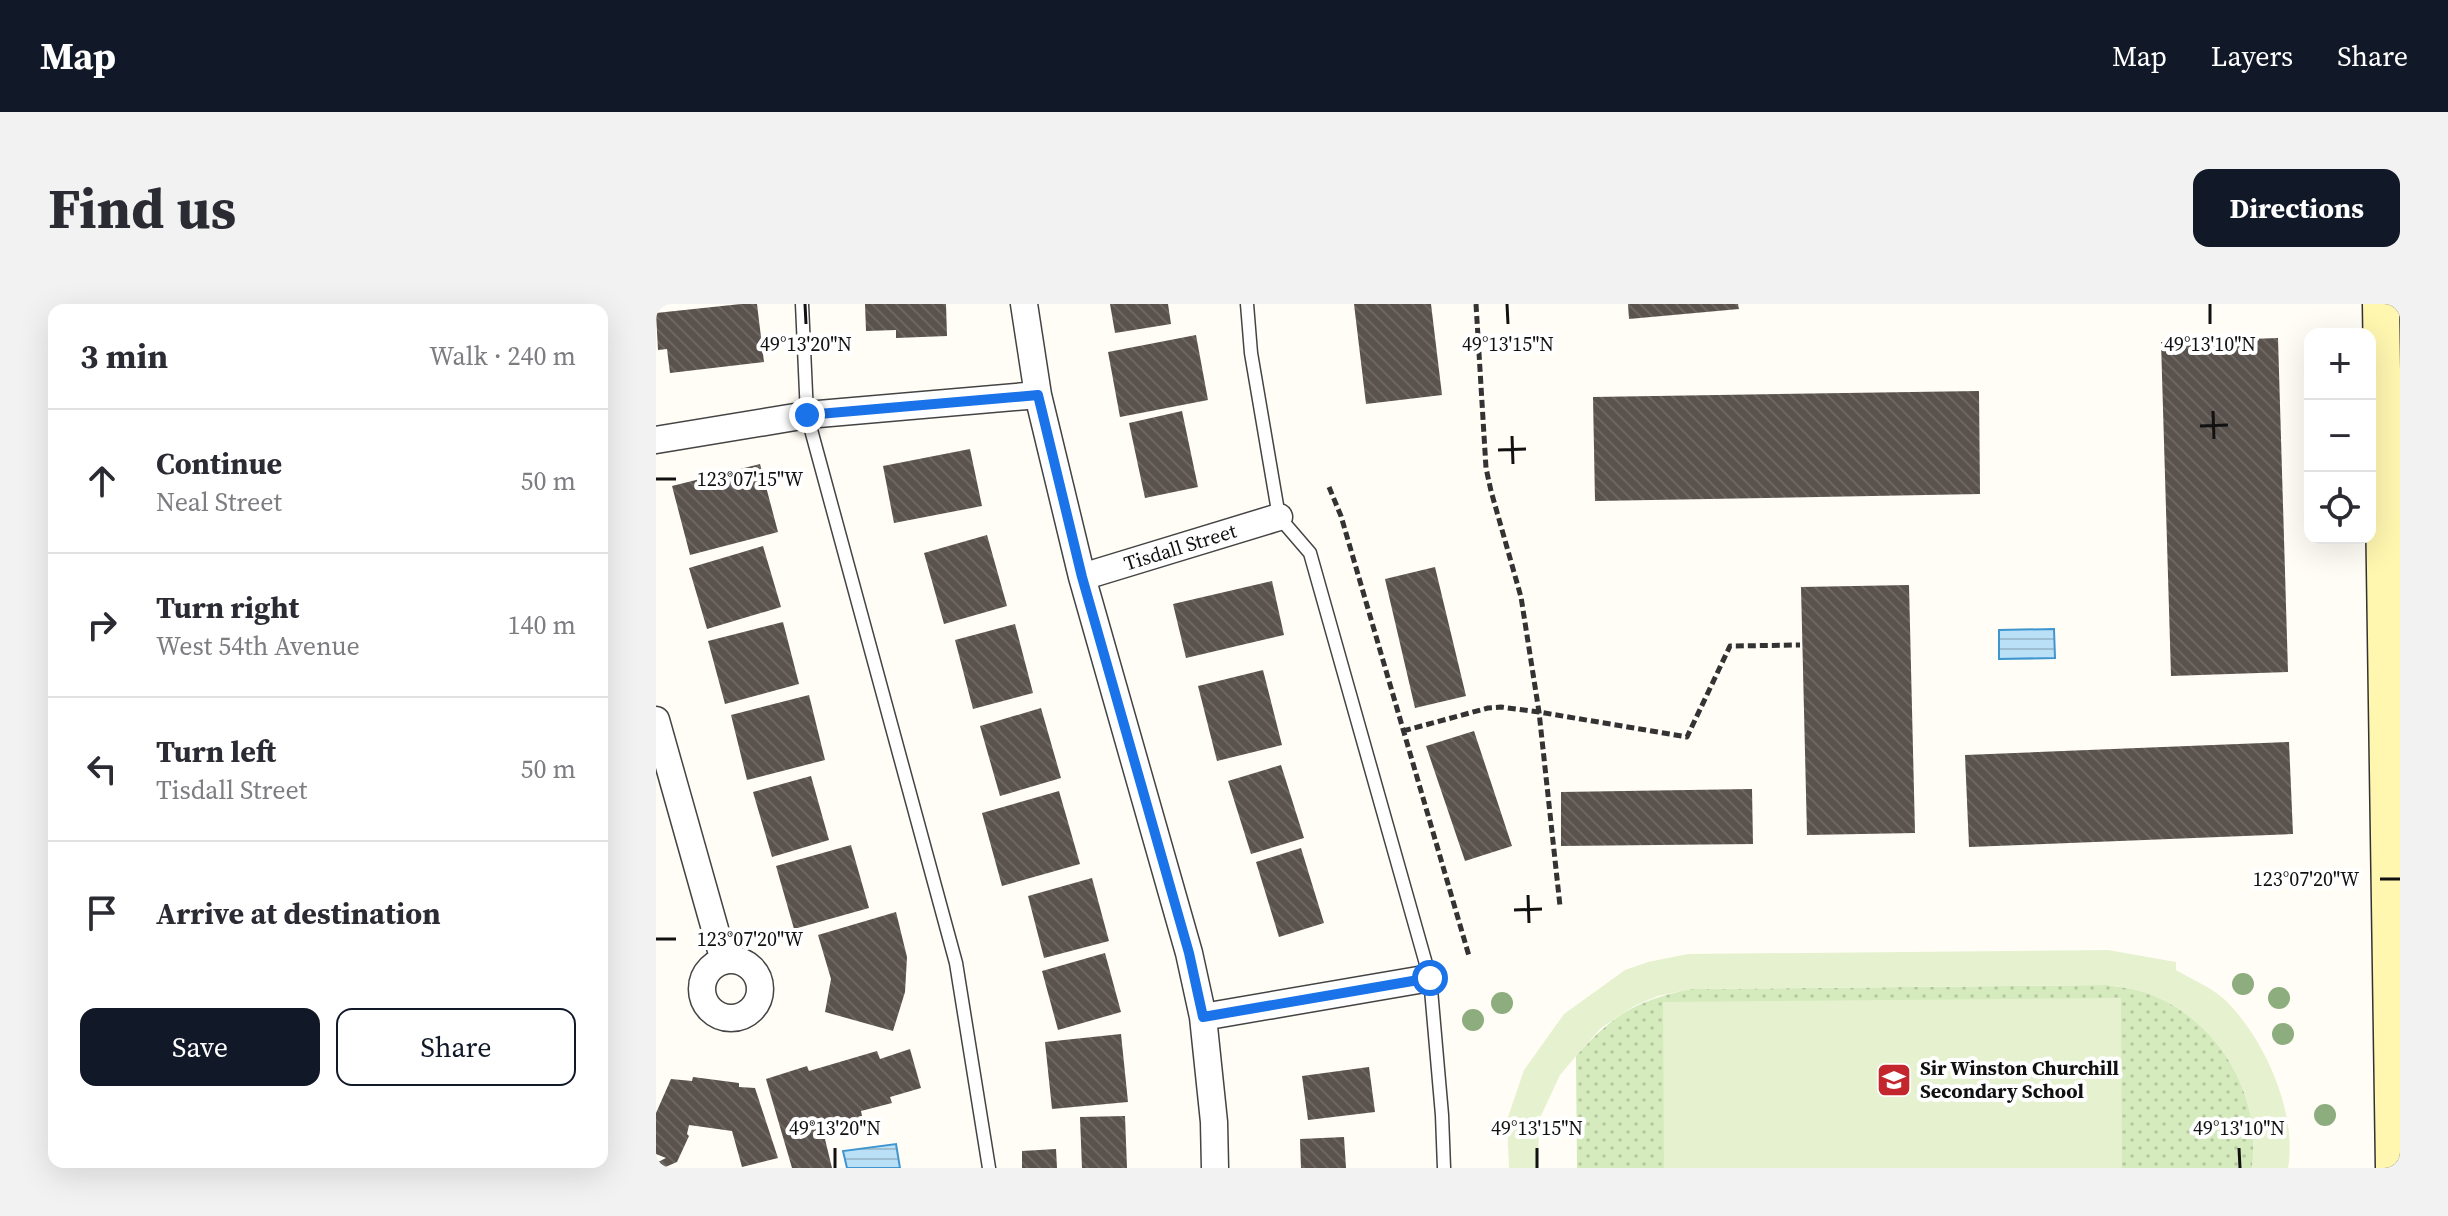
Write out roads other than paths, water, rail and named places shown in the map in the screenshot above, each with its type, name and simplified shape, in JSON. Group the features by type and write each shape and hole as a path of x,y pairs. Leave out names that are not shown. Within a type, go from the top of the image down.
{"street":[{"path":"1024,304 1038,395 1082,577 1189,953 1203,1017 1214,1122 1215,1168"},
{"path":"2381,304 2395,850 2394,1168"},
{"path":"656,440 807,415 1038,395"},
{"name":"Tisdall Street","path":"1082,577 1279,517"},
{"path":"656,720 724,961"},
{"path":"1203,1017 1430,978"}],"lane":[{"path":"802,304 807,415 956,963 989,1168"},
{"path":"1247,304 1251,353 1279,517 1310,553 1430,978 1444,1168"}],"water":[{"path":"2054,629 2055,658 1999,659 1999,630"},
{"path":"896,1144 900,1168 847,1168 843,1151"}],"place":[{"name":"Sir Winston Churchill Secondary School","path":"1894,1080"}]}
